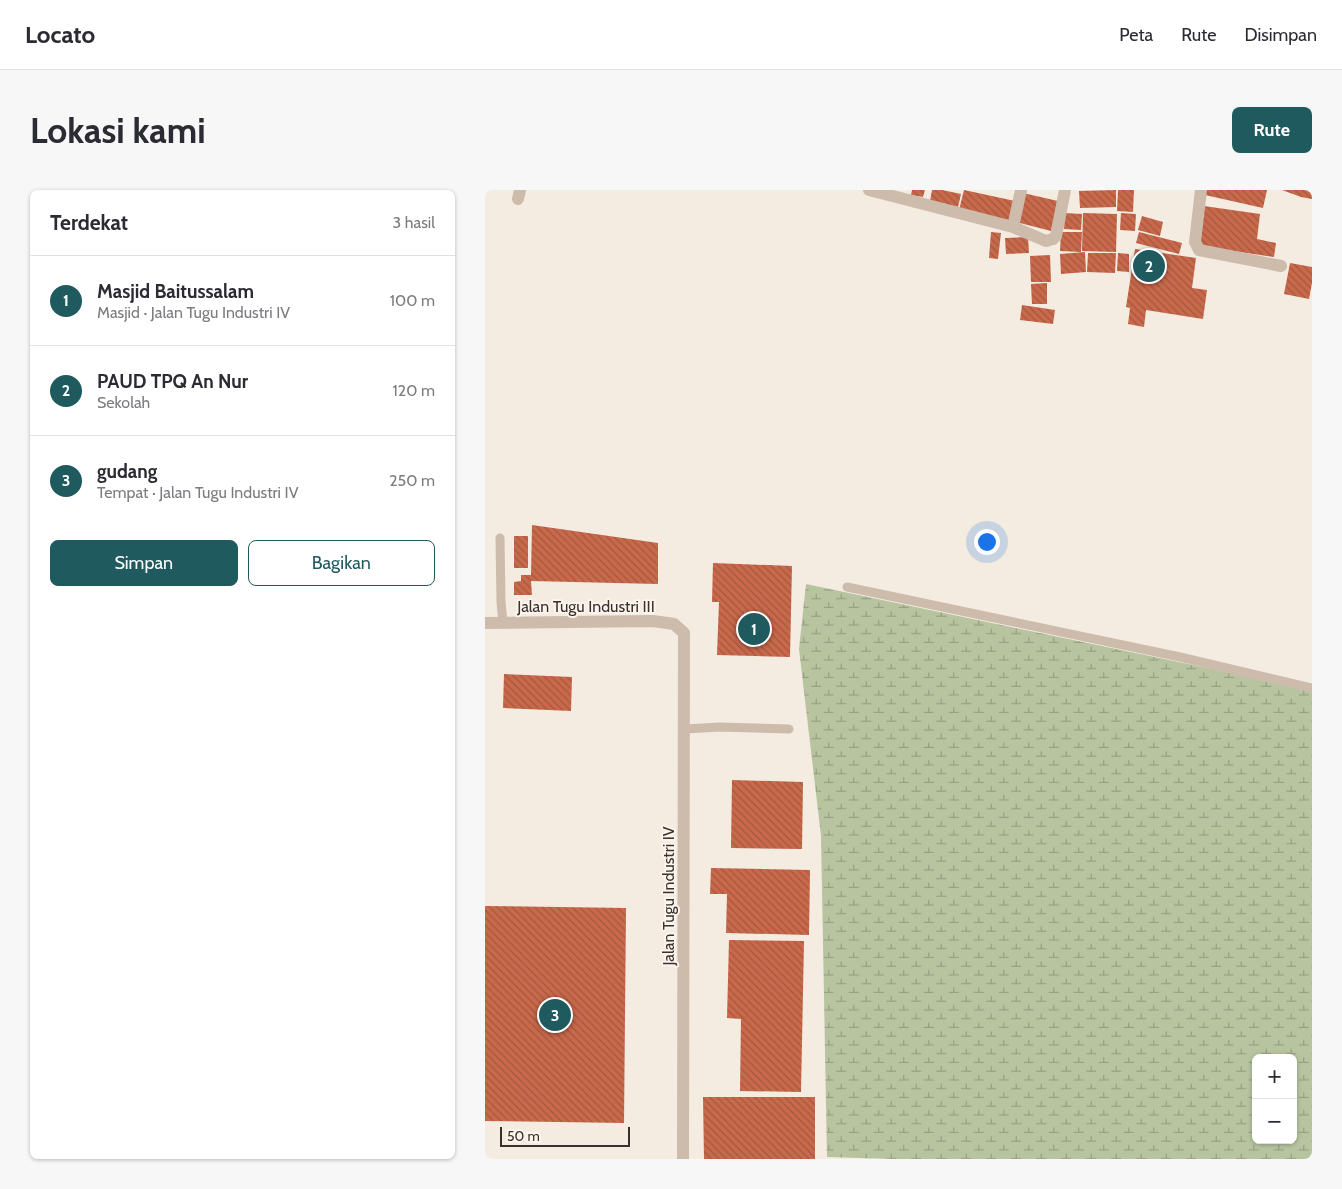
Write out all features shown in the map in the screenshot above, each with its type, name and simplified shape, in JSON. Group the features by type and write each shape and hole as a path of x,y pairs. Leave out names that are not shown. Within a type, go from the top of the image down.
{"street":[{"path":"869,190 905,194 1013,227 1047,241 1053,240 1056,236 1065,190"},
{"path":"1013,227 1021,190"},
{"path":"1201,190 1195,242 1199,250 1281,266"},
{"name":"Jalan Tugu Industri III","path":"485,623 653,620 673,624 684,633"},
{"name":"Jalan Tugu Industri IV","path":"683,1159 684,633"}],"lane":[{"path":"500,538 503,623"},
{"path":"847,587 1180,657 1312,688"},
{"path":"685,729 720,727 789,729"}],"green space":[{"path":"806,584 1312,690 1312,1159 894,1159 827,1157 821,836 799,649"}],"building":[{"path":"912,190 925,190 923,197 911,195"},
{"path":"932,190 961,194 958,207 930,201"},
{"path":"964,190 1015,201 1010,222 959,210"},
{"path":"1116,190 1116,207 1080,208 1079,191"},
{"path":"1118,190 1134,190 1133,212 1117,211"},
{"path":"1206,190 1267,190 1263,208 1205,195"},
{"path":"1282,190 1312,190 1312,199 1301,197"},
{"path":"1023,193 1058,201 1051,231 1016,222"},
{"path":"1204,206 1260,214 1257,239 1276,243 1274,257 1199,246"},
{"path":"1065,213 1082,214 1081,230 1064,229"},
{"path":"1083,213 1117,214 1116,252 1082,251"},
{"path":"1121,213 1136,214 1135,231 1120,230"},
{"path":"1142,216 1163,222 1160,236 1138,230"},
{"path":"991,232 1001,233 998,259 989,258"},
{"path":"1061,232 1082,232 1081,252 1060,251"},
{"path":"1139,232 1182,243 1179,254 1136,243"},
{"path":"1028,237 1029,253 1006,254 1005,238"},
{"path":"1135,249 1196,258 1192,288 1207,290 1203,319 1146,310 1144,327 1128,324 1130,308 1126,307"},
{"path":"1085,252 1086,272 1061,274 1060,254"},
{"path":"1088,253 1116,253 1115,273 1087,272"},
{"path":"1118,253 1129,254 1129,272 1117,271"},
{"path":"1050,255 1051,282 1031,282 1030,256"},
{"path":"1290,263 1312,267 1309,299 1284,294"},
{"path":"1047,283 1047,304 1032,304 1031,284"},
{"path":"1022,305 1055,310 1053,324 1020,320"},
{"path":"532,525 658,543 658,584 531,581 532,595 514,595 514,582 521,581 521,575 531,575"},
{"path":"514,536 528,536 528,568 514,568"},
{"path":"713,563 792,566 790,657 717,655 719,602 712,602"},
{"path":"504,674 572,677 571,711 503,708"},
{"path":"732,780 803,782 802,849 731,848"},
{"path":"711,868 810,870 809,935 726,933 727,894 710,894"},
{"path":"485,906 626,908 624,1123 485,1121"},
{"path":"729,940 804,941 801,1092 740,1091 741,1019 727,1018"},
{"path":"703,1097 815,1097 815,1159 704,1159"}],"place":[{"name":"PAUD TPQ An Nur","path":"1149,266"},
{"name":"Masjid Baitussalam","path":"754,629"},
{"name":"gudang","path":"555,1015"}]}
